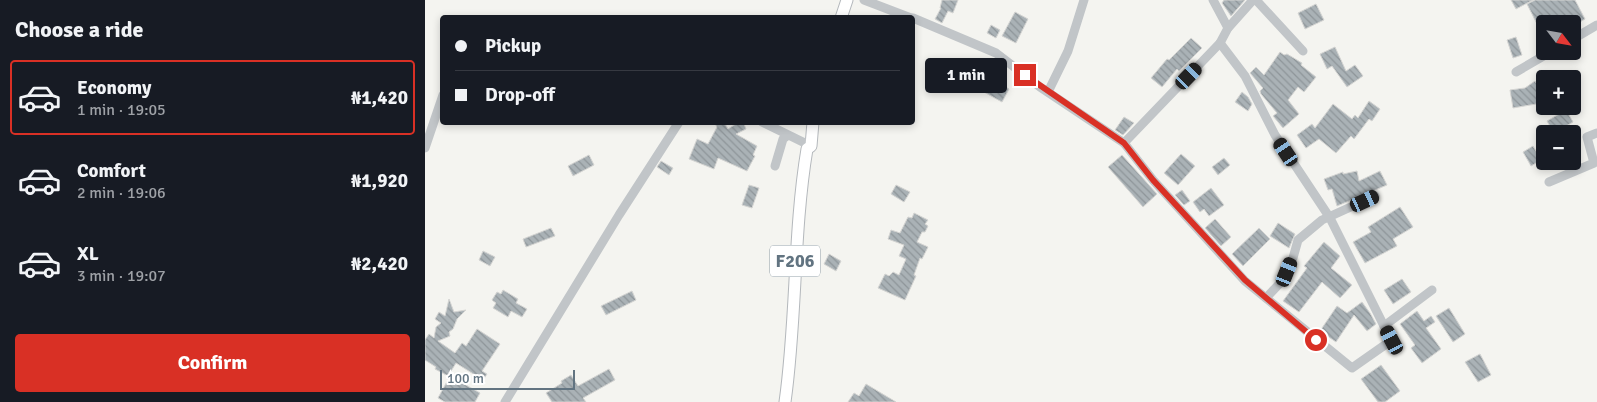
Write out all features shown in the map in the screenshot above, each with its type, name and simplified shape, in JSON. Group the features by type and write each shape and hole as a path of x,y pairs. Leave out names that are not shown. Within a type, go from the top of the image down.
{"main road":[{"path":"842,15 847,0"},
{"name":"F206","path":"785,402 790,366 801,187 807,149 811,146 813,125"}],"street":[{"path":"864,0 904,15"},
{"path":"1048,92 1069,51 1084,0"},
{"path":"1213,0 1228,28"},
{"path":"1124,143 1220,43 1228,28 1255,0 1303,51"},
{"path":"915,19 996,53 1048,92 1124,143 1153,180 1245,280 1352,368 1392,340 1330,218 1275,135 1245,76 1220,43"},
{"path":"1581,34 1597,25"},
{"path":"1516,72 1537,60"},
{"path":"425,148 440,104"},
{"path":"505,402 619,215 677,125"},
{"path":"767,125 811,146"},
{"path":"1549,182 1594,163 1587,137 1597,133"},
{"path":"775,166 783,140 787,136"},
{"path":"1266,298 1285,276 1298,240 1322,220 1375,196"},
{"path":"1385,326 1432,290"}],"building":[{"path":"942,0 958,0 953,13 948,11 942,23 935,19 941,8"},
{"path":"1224,0 1245,0 1231,16 1222,3"},
{"path":"1511,0 1533,0 1516,9"},
{"path":"1535,0 1575,0 1585,19 1581,21 1581,15 1536,15 1536,22 1527,4"},
{"path":"1316,4 1324,20 1305,29 1298,13"},
{"path":"1015,12 1028,19 1016,43 1002,36"},
{"path":"991,25 1000,30 996,38 987,33"},
{"path":"1516,37 1522,55 1513,58 1507,40"},
{"path":"1191,38 1202,48 1179,71 1177,69 1162,87 1151,78 1167,59 1169,60"},
{"path":"1335,47 1346,71 1355,65 1363,76 1347,87 1332,66 1327,69 1320,54"},
{"path":"1280,52 1302,63 1301,65 1316,77 1304,92 1298,87 1288,100 1299,114 1283,128 1273,116 1277,113 1261,94 1260,91 1263,88 1250,73 1256,67 1264,75"},
{"path":"992,79 1009,89 1002,102 984,92"},
{"path":"1535,81 1536,104 1513,108 1510,90 1525,88"},
{"path":"1242,92 1252,104 1248,111 1235,102"},
{"path":"1369,101 1380,109 1372,121 1369,119 1354,139 1351,136 1336,153 1319,139 1306,148 1297,135 1312,124 1315,128 1333,104 1352,119 1355,115 1358,118"},
{"path":"1557,115 1569,115 1573,122 1568,125 1549,125 1547,121"},
{"path":"1124,117 1134,123 1123,135 1115,130"},
{"path":"716,125 726,125 728,129 734,125 744,125 746,129 736,134 757,146 753,155 755,156 747,171 718,158 714,169 689,159 697,139 708,144 717,127"},
{"path":"1533,146 1536,151 1536,163 1531,166 1523,152"},
{"path":"1181,154 1195,166 1178,185 1164,173"},
{"path":"589,155 594,165 573,176 568,166"},
{"path":"1122,155 1157,194 1143,207 1108,167"},
{"path":"1224,158 1230,165 1218,175 1212,167"},
{"path":"661,161 673,168 669,175 657,167"},
{"path":"1357,171 1359,181 1380,171 1387,185 1337,206 1332,189 1328,190 1324,179 1343,172 1343,174"},
{"path":"749,185 759,188 752,208 742,205"},
{"path":"896,185 910,192 904,202 891,194"},
{"path":"1211,188 1224,205 1209,216 1204,209 1200,212 1193,202"},
{"path":"1182,190 1190,201 1184,205 1175,195"},
{"path":"1400,207 1413,227 1393,239 1397,246 1365,263 1353,242 1371,232 1368,227"},
{"path":"914,213 928,220 925,224 928,226 925,232 922,232 917,242 928,247 922,259 920,258 914,275 916,276 905,300 878,288 885,274 889,276 893,272 899,275 906,259 899,256 904,245 888,239 891,230 900,233 908,217 912,218"},
{"path":"1215,219 1231,237 1221,246 1205,228"},
{"path":"1278,223 1295,234 1289,248 1270,236"},
{"path":"551,228 555,236 526,247 523,239"},
{"path":"1259,228 1270,239 1243,266 1232,254"},
{"path":"1324,242 1340,256 1331,268 1352,285 1340,298 1322,282 1299,312 1283,301 1307,268 1304,266"},
{"path":"483,251 495,257 490,266 479,260"},
{"path":"829,254 841,261 836,271 824,264"},
{"path":"1402,279 1411,292 1393,304 1384,290"},
{"path":"503,290 518,299 516,303 527,309 522,317 511,311 508,317 493,308 496,303 492,300 497,292 501,294"},
{"path":"632,291 636,300 606,315 601,306"},
{"path":"449,299 454,312 466,310 457,319 453,329 449,332 450,336 438,341 455,353 462,343 466,346 477,329 500,344 482,371 487,374 483,380 456,363 448,376 435,369 436,367 425,360 425,340 429,334 434,338 436,327 441,323 435,319 439,312 445,316"},
{"path":"1362,302 1376,324 1367,331 1354,315 1336,342 1320,331 1337,306 1347,313"},
{"path":"1449,308 1465,334 1453,342 1436,316"},
{"path":"1417,311 1424,321 1431,316 1435,322 1426,328 1441,349 1422,363 1411,348 1415,345 1400,324"},
{"path":"1480,354 1491,375 1478,382 1465,362"},
{"path":"1381,365 1400,391 1385,402 1378,402 1361,379"},
{"path":"609,369 615,380 583,398 586,402 552,402 546,393 571,375 578,386"},
{"path":"450,376 480,393 475,402 445,402 438,398"},
{"path":"866,384 896,402 848,402 854,393 859,396"}],"route":[{"path":"1025,75 1124,143 1153,180 1245,280 1316,340"}]}
